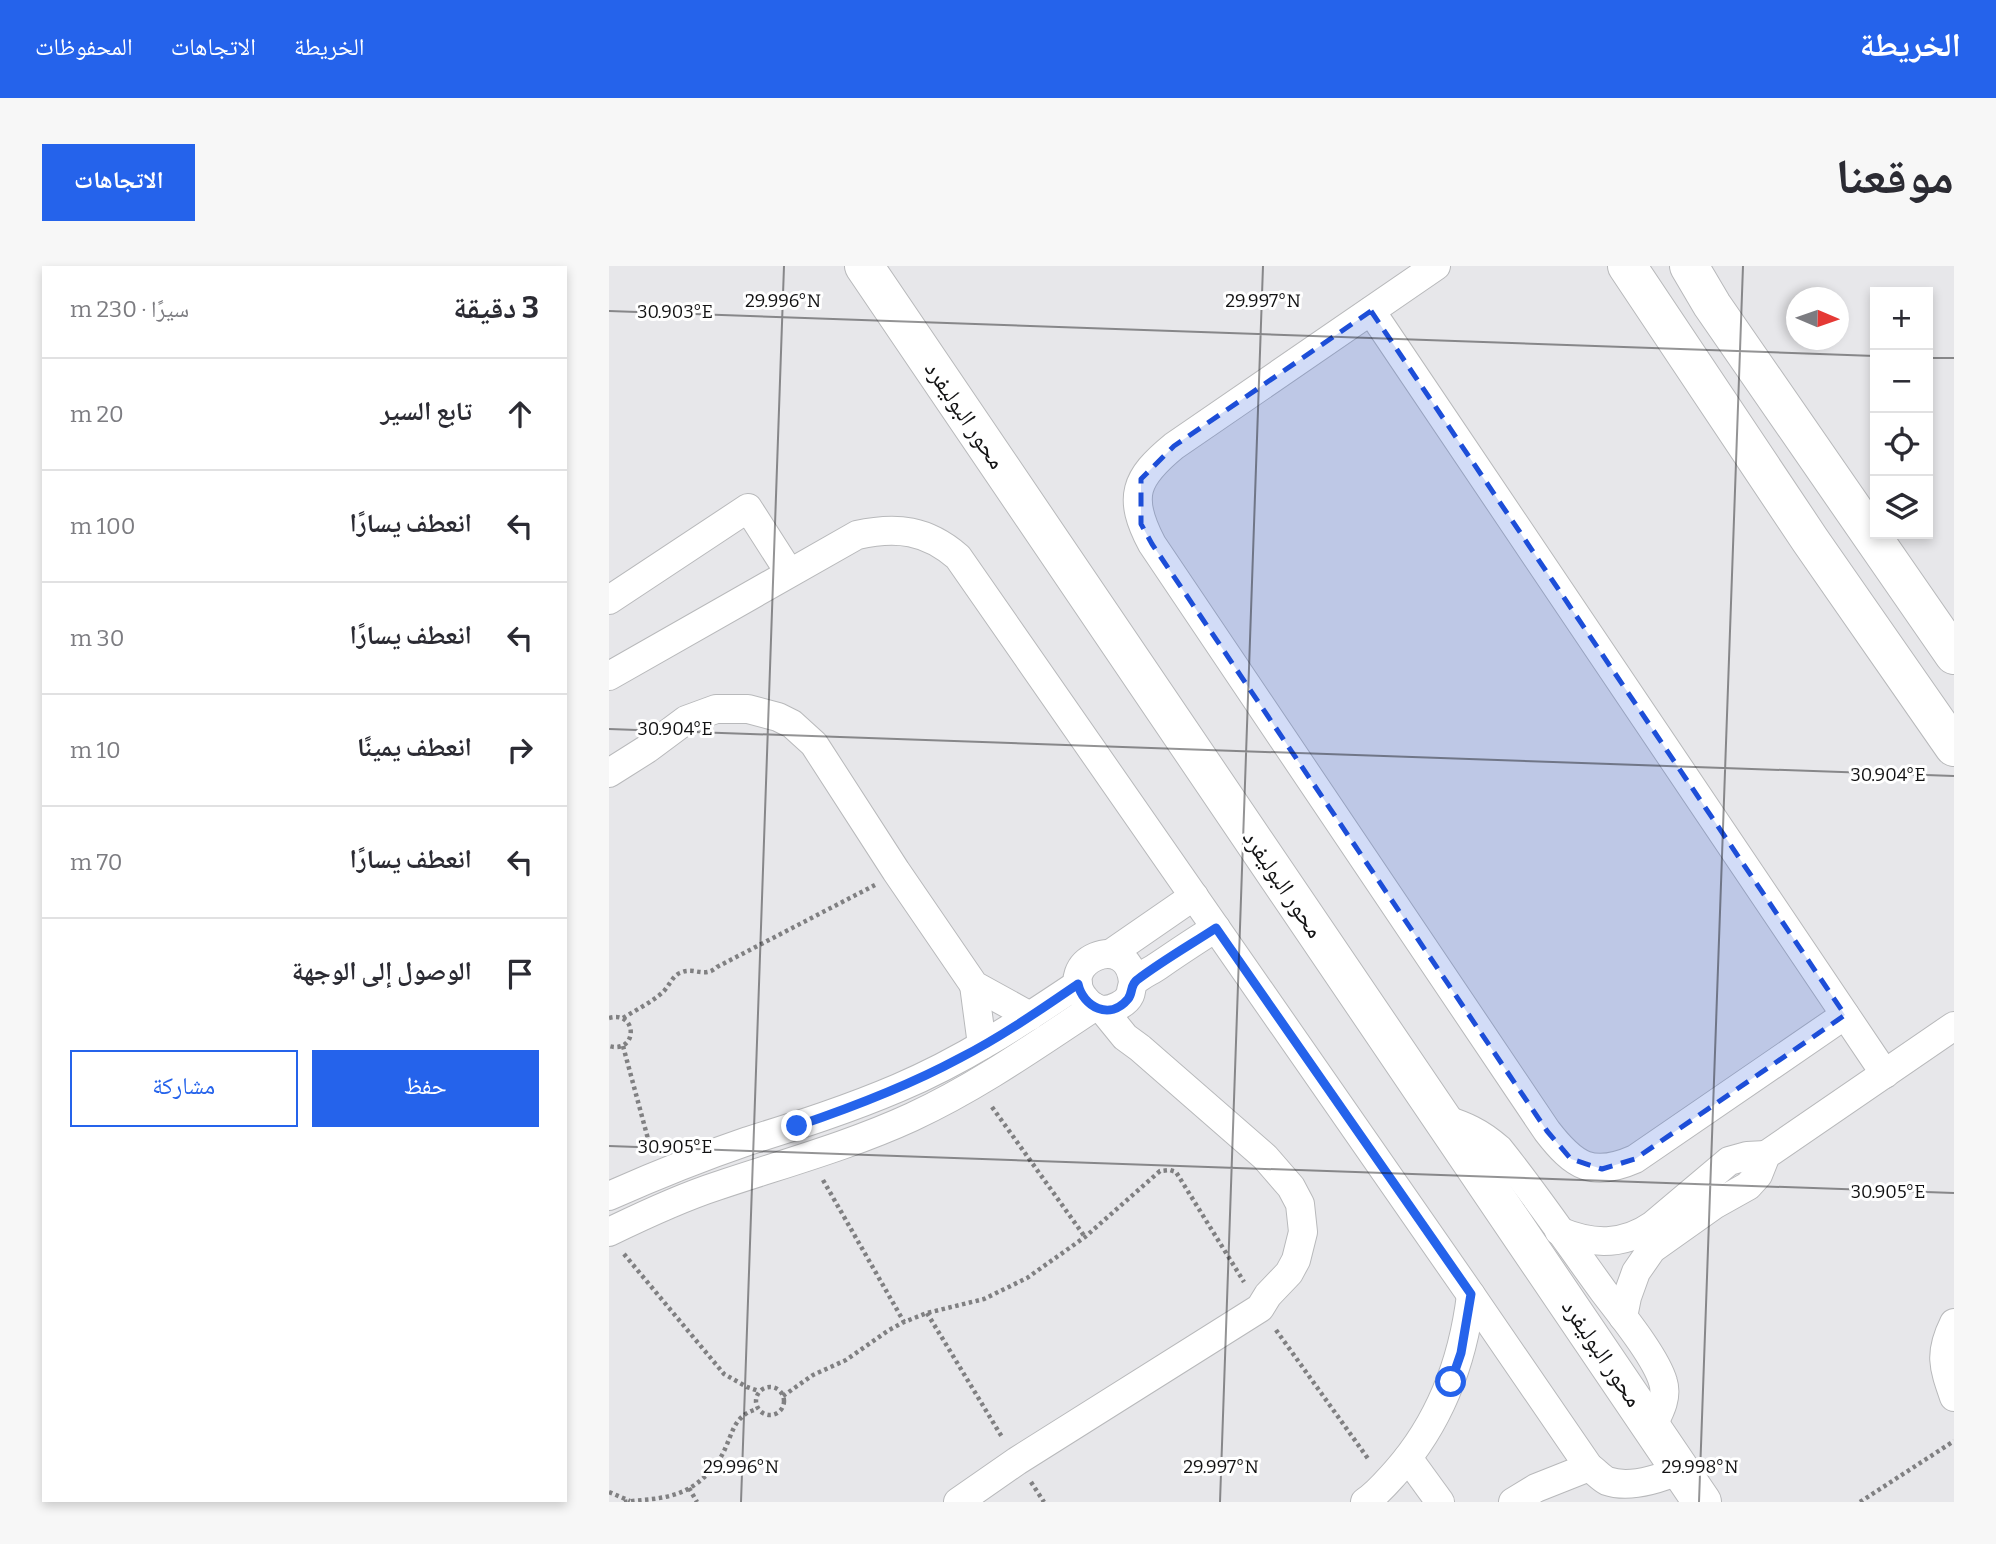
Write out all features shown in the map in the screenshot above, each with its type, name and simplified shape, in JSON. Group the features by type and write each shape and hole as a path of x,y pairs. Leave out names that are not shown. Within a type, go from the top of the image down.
{"street":[{"name":"محور البوليفرد","path":"864,266 1702,1502"},
{"path":"1436,266 1156,461 1141,480 1138,500 1141,524 1547,1131 1571,1159 1587,1168 1619,1166 1635,1159 1845,1015"},
{"path":"1626,266 1810,540 1954,747"},
{"path":"1689,266 1712,305 1954,655"},
{"path":"1371,311 1885,1074"},
{"path":"609,600 748,508 789,572"},
{"path":"609,676 856,535 874,531 909,532 943,544 958,557 1589,1467 1606,1480 1620,1483 1650,1481 1680,1470"},
{"path":"609,773 686,720 701,713 732,708 764,712 792,724 814,744 974,985 1030,1016"},
{"path":"1110,954 1194,896"},
{"path":"613,1238 636,1218 714,1187 809,1157 911,1118 976,1084 1114,1000 1216,928"},
{"path":"1097,955 1117,956 1129,967 1114,1000 1086,1002 1080,993 1080,971 1087,961 1097,955"},
{"path":"609,1196 658,1174 834,1114 898,1088 963,1057 1078,984"},
{"path":"974,985 982,1045"},
{"path":"958,1502 1017,1461 1260,1308 1296,1261 1303,1232 1300,1204 1291,1187 1265,1157 1140,1048 1114,1000"},
{"path":"1559,1231 1592,1241 1628,1239 1707,1196 1748,1186 1758,1175 1766,1156 1954,1026"},
{"path":"898,1088 911,1118"},
{"path":"1441,1118 1485,1136 1499,1149 1623,1317 1655,1364 1664,1384 1663,1406 1652,1427"},
{"path":"1623,1317 1631,1283 1643,1260 1707,1196"},
{"path":"1365,1502 1408,1458 1439,1409 1463,1344 1471,1294"},
{"path":"1954,1323 1946,1339 1943,1357 1945,1373 1954,1396"},
{"path":"1408,1458 1440,1502"},
{"path":"1513,1502 1536,1488 1589,1467"}],"path":[{"path":"624,1018 670,986 673,977 678,973 688,970 712,972 890,877 896,871"},
{"path":"609,1046 623,1046 631,1036 629,1023 624,1018 610,1017"},
{"path":"623,1046 658,1174"},
{"path":"976,1084 1085,1237"},
{"path":"809,1157 904,1322"},
{"path":"783,1396 813,1375 846,1360 904,1322 984,1299 1027,1278 1085,1237 1160,1171 1170,1170 1176,1172 1260,1308 1386,1483"},
{"path":"613,1238 724,1374 759,1391"},
{"path":"927,1314 1017,1461"},
{"path":"765,1387 779,1390 784,1405 780,1412 773,1416 764,1415 757,1409 755,1403 759,1391 765,1387"},
{"path":"624,1502 658,1499 689,1488 706,1476 722,1457 735,1424 757,1409"},
{"path":"1860,1502 1954,1441"},
{"path":"689,1488 697,1502"},
{"path":"609,1492 631,1501"}],"highlighted area":[{"path":"1371,311 1845,1015 1635,1159 1602,1169 1571,1159 1547,1131 1152,544 1141,524 1141,479 1174,446"}],"route":[{"path":"797,1126 898,1088 963,1057 1078,984 1086,1002 1103,1010 1115,1008 1127,1000 1133,982 1216,928 1471,1294 1461,1353 1451,1382"}]}
